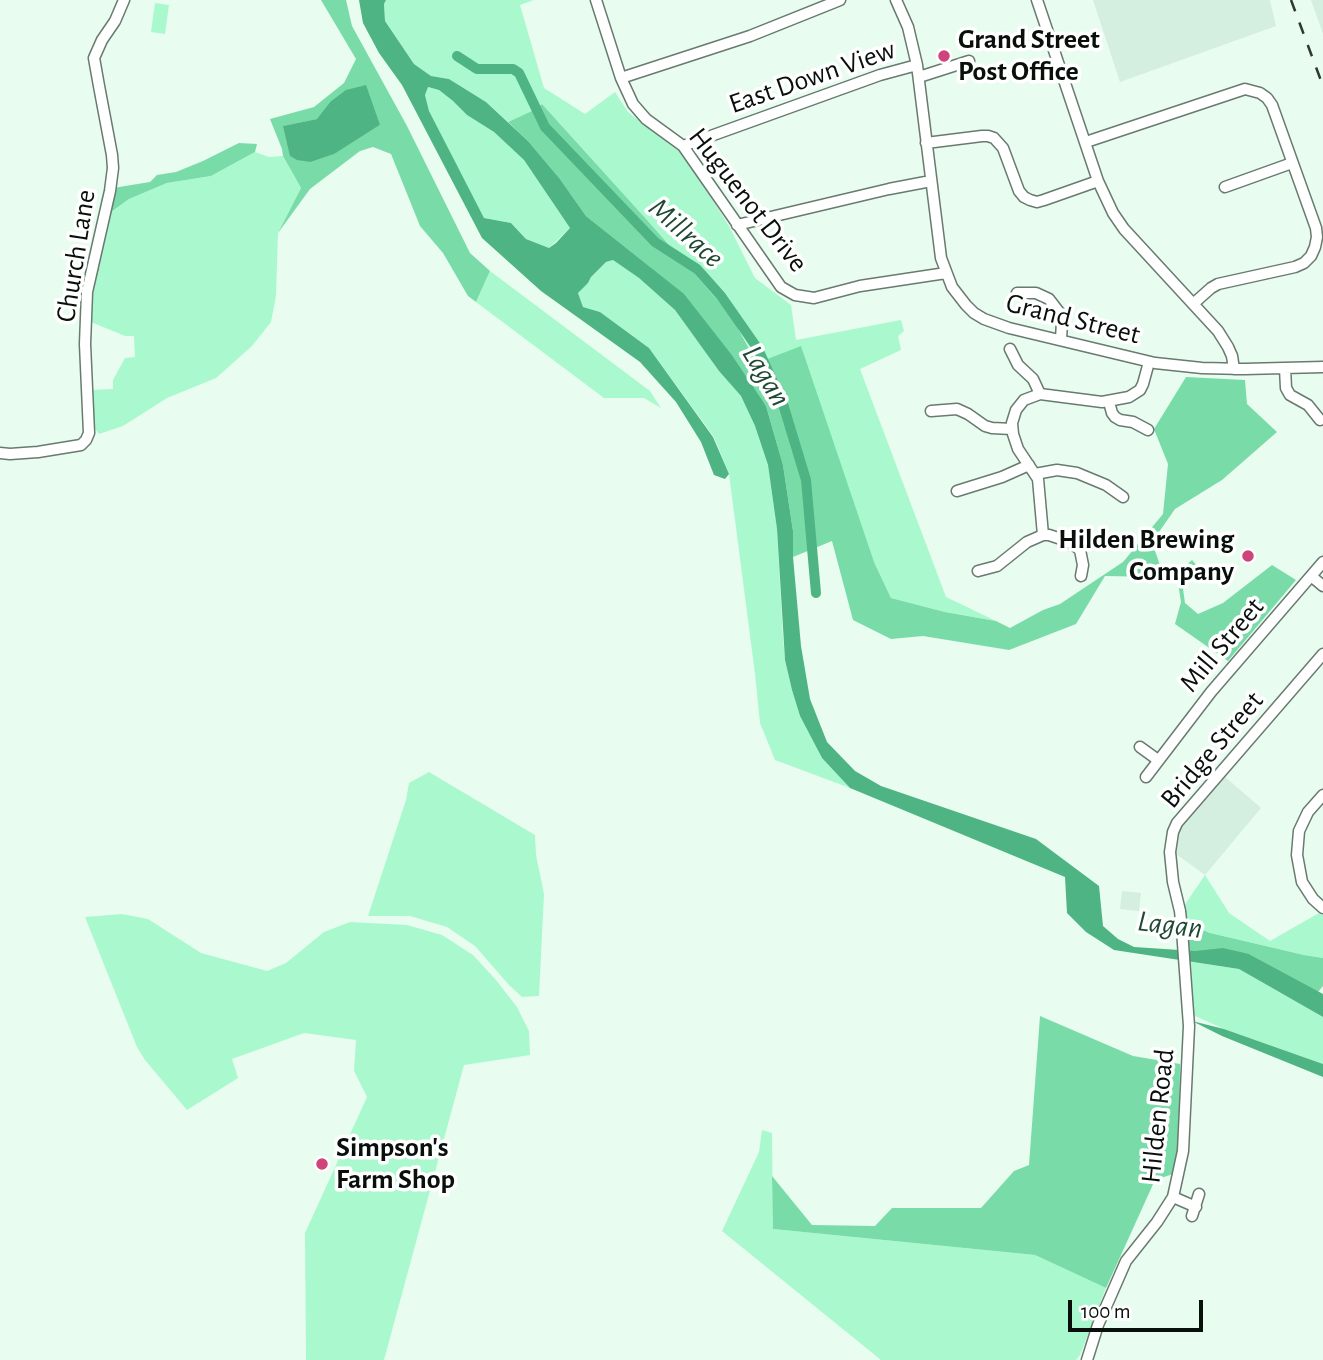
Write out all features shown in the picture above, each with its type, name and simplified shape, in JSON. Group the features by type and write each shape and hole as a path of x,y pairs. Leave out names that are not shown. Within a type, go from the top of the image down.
{"street":[{"name":"Church Lane","path":"0,453 38,452 81,445 89,433 85,344 88,292 113,168 113,155 94,58 124,0"},
{"name":"Huguenot Drive","path":"596,0 621,78 633,104 654,126 683,146 781,287 804,298 824,297 860,286 946,272"},
{"path":"621,78 750,36 840,0"},
{"path":"897,2 911,0"},
{"path":"1037,0 1105,199 1118,222 1224,339 1232,356 1234,369"},
{"name":"Grand Street","path":"897,2 908,27 918,71 941,258 958,296 974,313 1009,328 1149,362 1234,369 1323,366"},
{"name":"East Down View","path":"683,146 869,79 964,62 962,76"},
{"path":"1086,142 1245,89 1260,93 1272,105 1316,228 1315,247 1304,263 1218,284 1193,304"},
{"path":"926,143 982,136 994,138 1003,148 1018,191 1024,197 1037,202 1098,181"},
{"path":"1226,187 1292,163"},
{"path":"737,225 931,181"},
{"path":"1017,293 1036,293 1049,299 1059,312 1062,322 1061,340"},
{"path":"1010,349 1022,370 1037,384 1040,394"},
{"path":"1043,535 1040,486 1018,449 1012,429 1013,416 1020,405 1030,397 1040,394 1109,402 1129,397 1140,390 1149,362"},
{"path":"1285,368 1286,388 1290,395 1308,405 1320,420"},
{"path":"1109,402 1115,417 1148,429"},
{"path":"931,411 957,409 985,426 1012,429"},
{"path":"957,491 1032,469 1077,473 1106,485 1124,497"},
{"path":"978,571 997,566 1019,547 1043,535 1070,542 1080,550 1083,558 1081,576"},
{"name":"Mill Street","path":"1146,777 1211,692 1323,562"},
{"path":"1311,576 1323,586"},
{"name":"Bridge Street","path":"1185,980 1182,930 1172,882 1170,852 1177,823 1323,654"},
{"path":"1140,747 1158,760"},
{"path":"1323,795 1308,812 1299,831 1297,855 1302,882 1313,899 1323,908"},
{"name":"Hilden Road","path":"1087,1360 1098,1325 1126,1261 1174,1197 1183,1152 1189,1026 1185,980"},
{"path":"1174,1197 1194,1212 1199,1195"}],"shaded area":[{"path":"321,0 346,0 352,26 407,126 470,253 490,271 476,302 468,296 443,253 420,226 391,154 373,147 360,151 310,189 278,233 301,188 283,156 270,119 314,107 344,83 356,59","holes":["330,102 380,125 333,154 311,162 284,126 318,119"]},
{"name":"Lagan","path":"359,0 386,0 385,21 414,64 431,76 449,79 486,102 528,141 586,216 684,294 731,354 766,406 783,465 793,531 801,646 810,699 827,742 855,771 881,786 1036,839 1099,886 1103,926 1118,939 1134,947 1195,951 1223,948 1249,954 1323,994 1323,1017 1239,969 1114,950 1086,932 1067,913 1065,877 850,788 822,758 800,716 792,690 785,660 777,529 768,465 755,426 741,396 719,371 675,310 639,278 613,260 606,262 578,293 583,307 600,312 649,348 713,437 729,474 725,479 714,475 701,442 676,402 640,362 541,291 482,238 402,85 379,53 363,23","holes":["428,87 439,90 467,115 494,132 524,160 570,228 556,243 549,248 526,239 511,223 484,218 429,111 425,95"]},
{"path":"386,0 534,0 520,5 544,88 585,114 615,92 628,112 680,152 729,226 755,278 791,305 796,340 901,320 904,331 898,336 901,350 860,369 946,597 996,621 945,612 891,598 874,562 730,314 542,104 508,122 486,102 449,79 431,76 414,64 385,21"},
{"path":"1093,0 1270,0 1276,26 1120,82"},
{"path":"1311,0 1323,0 1323,34"},
{"path":"155,3 169,5 165,34 151,32"},
{"path":"366,85 380,125 334,154 311,162 290,156 283,126 317,119 330,102 346,90"},
{"path":"427,87 439,90 467,115 494,132 524,160 570,228 549,248 526,239 511,223 484,218 429,111 425,95"},
{"path":"542,104 730,314 757,363 801,346 874,562 891,598 945,612 996,621 1010,628 1060,604 1123,562 1163,514 1168,464 1154,429 1186,377 1245,380 1247,404 1277,432 1222,480 1175,509 1152,542 1163,574 1172,578 1192,560 1200,569 1183,589 1185,603 1198,614 1223,603 1272,565 1296,580 1228,661 1175,624 1181,602 1178,583 1159,577 1105,576 1076,624 1009,650 923,636 891,639 853,620 832,541 793,557 793,531 783,465 766,406 651,268 586,216 560,179 508,122"},
{"path":"239,143 257,144 255,152 211,176 167,183 129,199 106,219 113,188 150,182 157,175 176,172"},
{"path":"255,152 269,157 283,156 301,188 278,233 276,296 271,322 252,346 216,378 167,398 123,426 99,434 92,425 90,390 113,389 113,380 125,358 135,357 134,336 125,336 91,322 90,311 106,219 129,199 167,183 211,176"},
{"path":"613,260 639,278 675,310 719,371 741,396 755,426 768,465 777,529 785,660 792,690 800,716 822,758 850,788 775,760 760,723 729,474 714,437 649,348 600,312 583,307 578,293 606,262"},
{"path":"490,271 650,391 661,408 644,398 604,398 476,302"},
{"path":"429,772 535,835 544,894 539,996 522,997 475,946 447,927 410,916 368,916 406,800 409,783"},
{"path":"1224,776 1261,808 1205,875 1176,854 1180,831 1183,823"},
{"path":"1205,875 1229,913 1270,941 1319,913 1323,915 1323,958 1210,933 1186,923 1184,906"},
{"path":"1122,891 1141,893 1139,911 1120,909"},
{"path":"122,914 148,919 201,953 267,971 286,963 324,932 350,922 407,925 442,935 473,955 517,1007 529,1031 530,1055 464,1065 384,1360 306,1360 305,1233 367,1097 354,1071 356,1040 304,1033 232,1059 238,1078 187,1110 137,1047 85,917"},
{"path":"1186,923 1210,933 1323,958 1323,986 1318,992 1249,954 1188,951"},
{"path":"1191,962 1239,969 1323,1017 1323,1064 1224,1029 1193,1015"},
{"path":"1040,1016 1133,1056 1180,1064 1179,1146 1173,1174 1155,1180 1106,1288 1035,1255 773,1229 772,1176 812,1225 875,1226 892,1208 981,1208 1014,1171 1029,1165"},
{"path":"1192,1021 1224,1029 1323,1064 1323,1077 1222,1036"},
{"path":"762,1130 772,1133 773,1229 1035,1255 1106,1288 1080,1355 1076,1360 881,1360 722,1231 759,1152"}],"waterway":[{"name":"Millrace","path":"457,56 477,69 513,69 519,73 545,127 655,242 697,269 721,296 758,349 783,404 806,480 816,593"}],"railway":[{"path":"1291,0 1323,86"}],"place":[{"name":"Grand Street Post Office","path":"944,56"},
{"name":"Hilden Brewing Company","path":"1248,556"},
{"name":"Simpson's Farm Shop","path":"322,1164"}]}
